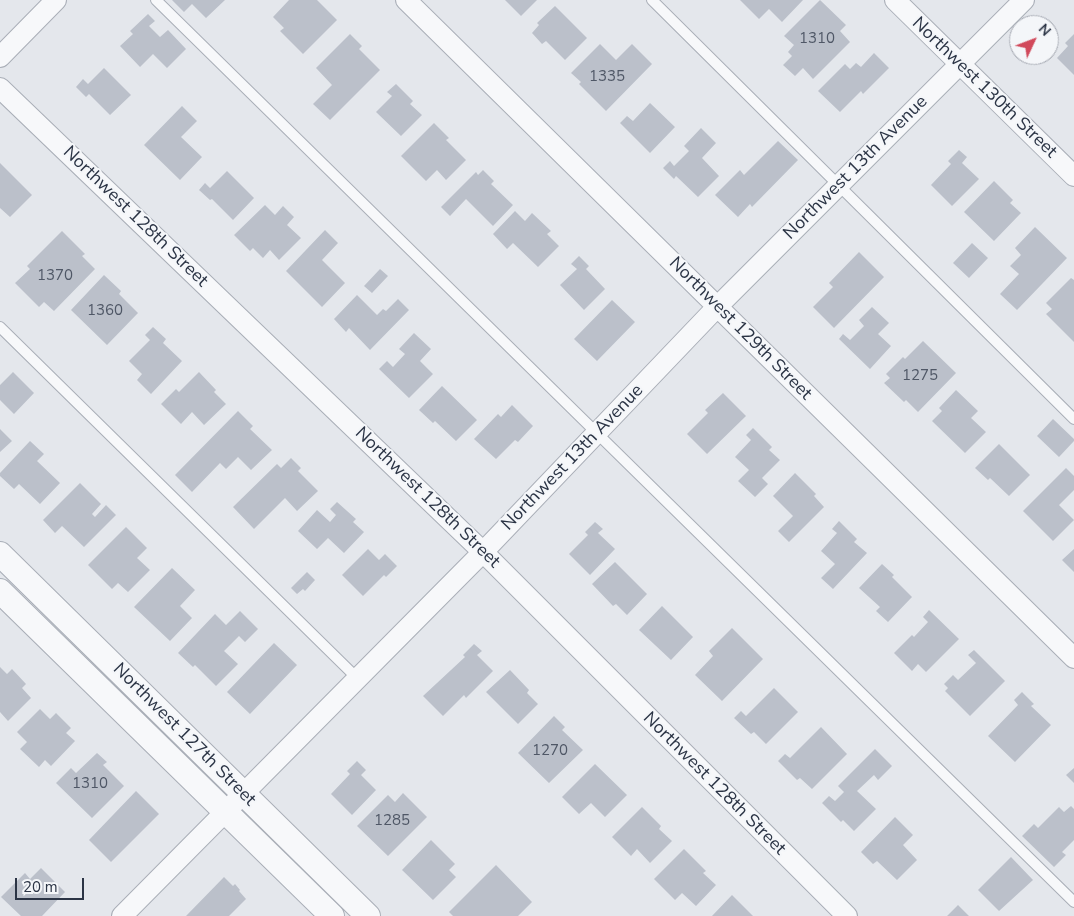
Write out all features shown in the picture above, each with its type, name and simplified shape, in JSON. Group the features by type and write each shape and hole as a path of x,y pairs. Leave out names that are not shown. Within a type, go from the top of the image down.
{"street":[{"path":"0,57 56,0"},
{"name":"Northwest 129th Street","path":"406,0 1074,658"},
{"name":"Northwest 130th Street","path":"895,0 1074,176"},
{"name":"Northwest 13th Avenue","path":"122,916 483,552 717,307 1024,0"},
{"name":"Northwest 128th Street","path":"0,88 483,552 846,916"},
{"name":"Northwest 127th Street","path":"0,554 368,916"},
{"name":"Northwest 127th Street","path":"0,591 332,916"}],"lane":[{"path":"156,0 1074,902"},
{"path":"652,0 1074,419"},
{"path":"0,327 358,679"}],"building":[{"path":"172,0 225,0 206,18 192,4 184,12"},
{"path":"289,0 317,0 337,20 303,54 280,31 284,28 273,17"},
{"path":"505,0 537,0 521,16"},
{"path":"740,0 803,0 782,22 769,9 759,19"},
{"path":"820,0 846,25 840,31 850,42 813,79 803,68 795,76 783,65 792,56 788,52 794,45 784,36"},
{"path":"555,6 587,38 565,60 546,41 542,44 532,33 539,25 537,23"},
{"path":"148,14 155,21 149,26 160,37 168,30 186,49 167,68 153,54 140,67 120,46 133,34 130,31"},
{"path":"350,34 362,46 359,49 380,70 330,120 313,104 332,85 316,68"},
{"path":"1074,34 1074,75 1059,60 1059,56 1068,46 1065,43"},
{"path":"600,44 616,60 632,44 652,64 606,111 579,84 581,82 571,73"},
{"path":"874,53 889,68 863,94 861,91 840,112 818,91 845,64 850,69 856,63 861,67"},
{"path":"104,68 131,95 110,115 89,94 86,97 76,87 83,79 88,84"},
{"path":"396,84 413,101 410,104 422,115 401,136 376,112 392,96 387,92"},
{"path":"650,103 675,127 650,153 620,123 627,116 633,121"},
{"path":"182,106 197,121 181,137 202,157 180,180 144,145"},
{"path":"434,123 449,138 446,140 466,160 446,180 437,170 426,181 401,156"},
{"path":"701,128 716,143 702,158 719,176 698,197 676,176 674,179 663,168 670,161 674,166 689,151 684,146"},
{"path":"778,141 798,160 752,207 750,204 738,217 715,195 740,170 744,175"},
{"path":"959,150 967,157 962,163 979,179 952,206 931,185 951,164 948,161"},
{"path":"0,163 32,195 10,217 0,208"},
{"path":"483,170 494,181 491,184 513,205 493,226 466,199 450,216 441,207 476,172 478,175"},
{"path":"227,171 254,198 233,220 212,199 210,200 199,190 205,183 210,188"},
{"path":"994,181 1013,200 1010,203 1021,213 994,241 964,212"},
{"path":"265,205 275,215 283,206 294,217 287,225 301,238 279,260 270,250 263,258 253,248 250,251 234,235"},
{"path":"515,211 525,221 532,213 551,231 547,234 559,246 538,267 513,243 507,249 493,234"},
{"path":"1035,227 1067,258 1017,310 1000,294 1019,274 1010,266 1021,255 1015,248"},
{"path":"325,230 338,243 322,260 345,283 322,307 286,271"},
{"path":"62,231 85,254 82,256 95,269 54,311 44,302 39,307 15,283 30,269 27,266"},
{"path":"972,243 988,258 969,278 953,263"},
{"path":"859,252 884,277 834,328 813,307 833,287 829,283"},
{"path":"579,256 589,266 586,269 605,289 584,310 560,285 577,269 571,264"},
{"path":"380,269 388,276 372,293 364,286"},
{"path":"104,275 121,291 119,294 138,313 107,345 71,310"},
{"path":"1071,278 1074,280 1074,342 1046,314 1052,309 1046,303"},
{"path":"357,295 377,315 383,309 386,311 398,299 409,310 370,350 349,328 346,332 334,319"},
{"path":"612,300 635,322 597,361 574,339"},
{"path":"872,307 889,323 878,334 891,346 870,369 839,339 843,334 850,340 864,326 859,320"},
{"path":"153,327 166,339 163,343 182,361 151,394 137,380 142,374 129,361 150,340 145,335"},
{"path":"414,333 431,349 420,361 433,374 409,398 379,369 387,361 393,367 405,354 399,349"},
{"path":"923,341 956,373 918,412 884,383 890,378 886,374"},
{"path":"13,372 34,393 14,414 0,400 0,385"},
{"path":"199,372 226,404 204,425 192,412 181,424 161,404 176,389 179,392"},
{"path":"442,386 477,420 456,441 435,421 433,423 419,410"},
{"path":"956,390 978,411 971,418 986,432 965,453 932,421 942,411 939,408"},
{"path":"723,393 746,416 707,454 687,434 708,413 705,410"},
{"path":"512,405 533,426 518,442 515,440 496,459 474,439 498,414 501,417"},
{"path":"238,411 253,426 250,429 272,450 251,470 238,457 226,469 220,463 192,492 175,475"},
{"path":"1053,419 1074,439 1059,457 1037,436"},
{"path":"753,428 772,447 769,450 780,460 762,478 768,484 755,497 738,481 749,470 735,457 751,440 746,435"},
{"path":"0,429 12,441 0,452"},
{"path":"30,441 44,454 37,461 60,483 40,504 19,484 14,489 0,476 0,473"},
{"path":"999,444 1030,475 1009,496 990,478 988,480 975,468"},
{"path":"291,458 301,468 298,471 318,491 297,511 285,498 254,529 233,507 277,464 281,468"},
{"path":"1066,468 1074,476 1074,490 1059,505 1074,520 1053,541 1023,511"},
{"path":"795,473 816,494 814,496 824,507 789,542 778,531 793,516 773,496"},
{"path":"80,483 101,504 92,514 95,517 106,505 116,515 84,547 62,526 55,533 43,520"},
{"path":"337,502 356,519 353,522 364,532 344,553 328,538 317,549 298,531 317,510 330,522 336,515 330,509"},
{"path":"839,521 857,539 854,542 867,553 833,589 821,578 835,564 821,551 837,533 832,529"},
{"path":"595,522 603,529 598,533 615,549 590,575 569,554 588,535 585,532"},
{"path":"126,527 147,548 137,558 150,570 128,592 118,583 112,589 88,565"},
{"path":"368,549 379,560 385,554 397,566 386,577 384,575 363,596 342,575"},
{"path":"1074,549 1074,572 1062,560"},
{"path":"615,562 647,594 627,615 616,604 613,606 592,584"},
{"path":"882,564 912,597 888,622 876,611 880,607 859,588"},
{"path":"172,568 195,590 180,606 192,618 170,641 134,607"},
{"path":"307,572 315,580 305,591 303,589 297,594 291,588"},
{"path":"662,606 693,637 671,660 639,630"},
{"path":"929,610 959,639 926,672 918,664 912,671 894,653 912,635 914,637 928,622 923,617"},
{"path":"240,611 258,629 245,642 239,636 224,651 238,664 216,686 195,665 193,667 178,653 215,614 226,625"},
{"path":"732,628 763,659 722,701 695,675 713,656 709,651"},
{"path":"274,643 297,665 250,714 227,692"},
{"path":"474,644 482,651 477,655 493,671 466,698 464,695 443,716 423,696 465,657 463,655"},
{"path":"974,650 1005,681 970,716 945,691 948,688 944,684 953,675 958,680 976,663 968,655"},
{"path":"0,667 7,674 12,669 26,684 22,688 31,698 8,721 0,712"},
{"path":"510,670 529,690 527,693 538,704 518,724 486,692"},
{"path":"774,688 798,712 766,744 754,732 751,734 734,718 741,711 746,716"},
{"path":"1022,692 1034,704 1031,706 1051,725 1015,762 988,736 1018,705 1014,700"},
{"path":"40,709 50,719 56,713 71,728 66,733 75,741 51,766 45,760 39,767 20,749 27,742 17,732"},
{"path":"554,716 565,727 562,730 583,750 549,783 518,753"},
{"path":"821,727 847,754 812,789 800,778 797,780 778,761 785,754 790,758"},
{"path":"875,749 892,766 878,780 874,775 857,791 876,809 854,831 843,820 841,822 822,803 829,796 835,801 844,792 838,786"},
{"path":"97,753 107,762 103,765 124,786 92,818 56,783 71,768 76,773"},
{"path":"357,761 366,770 361,775 376,790 352,815 331,794 350,774 347,771"},
{"path":"595,764 627,795 605,817 591,803 579,814 562,797"},
{"path":"1074,768 1074,783 1066,775"},
{"path":"136,791 159,814 111,862 89,840"},
{"path":"403,793 427,817 388,856 357,826 388,795 395,802"},
{"path":"1071,806 1074,809 1074,840 1062,852 1066,855 1054,867 1022,836 1034,824 1038,828 1059,807 1064,812"},
{"path":"642,807 661,826 659,829 672,841 650,863 637,849 631,856 612,837"},
{"path":"895,817 913,835 903,845 917,860 897,880 877,861 873,864 861,852"},
{"path":"431,840 455,864 449,870 456,877 433,900 402,870"},
{"path":"684,849 706,871 703,873 716,885 696,906 682,893 675,900 654,879"},
{"path":"1011,857 1033,880 999,911 978,890"},
{"path":"496,865 532,902 518,916 453,916 449,912"},
{"path":"41,868 65,892 42,916 21,916 1,897 25,873 30,879"},
{"path":"224,877 233,886 235,884 246,899 229,916 186,916"},
{"path":"732,895 753,916 712,916"},
{"path":"958,905 969,916 947,916"}]}
